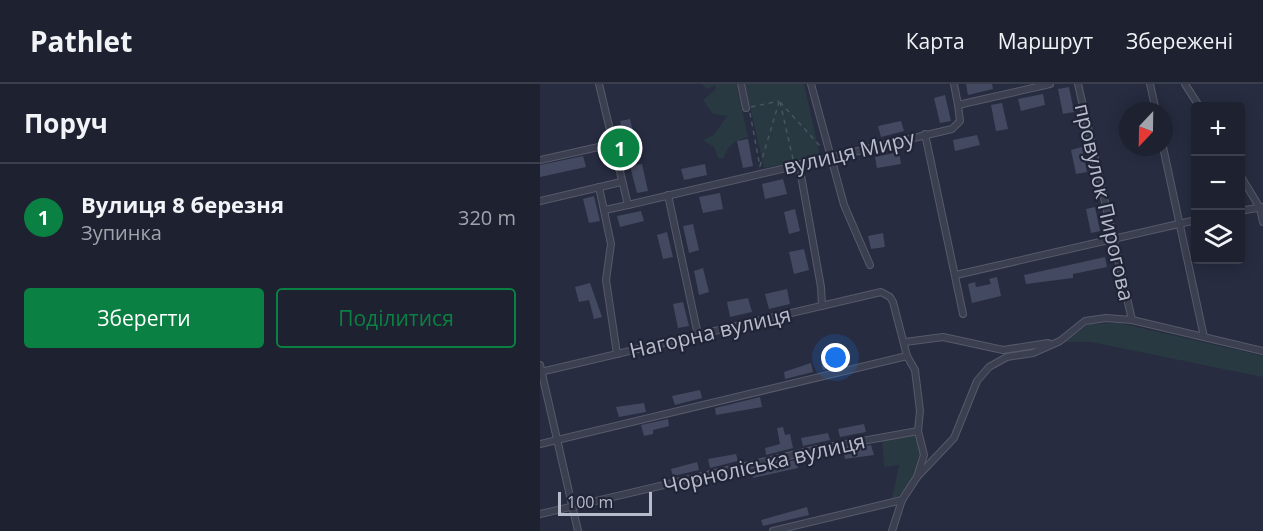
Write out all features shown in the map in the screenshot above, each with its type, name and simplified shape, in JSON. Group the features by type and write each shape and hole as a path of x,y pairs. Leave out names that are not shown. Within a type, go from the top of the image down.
{"street":[{"path":"599,84 628,205"},
{"path":"741,84 746,108"},
{"path":"811,84 850,224 870,265"},
{"path":"954,84 958,105 1050,84"},
{"name":"провулок Пирогова","path":"1078,84 1132,320"},
{"path":"1150,84 1154,102"},
{"path":"1185,84 1196,102"},
{"name":"вулиця Миру","path":"605,210 761,170 797,165 829,155 957,126 961,119 958,105"},
{"path":"925,135 963,314"},
{"path":"540,160 612,144"},
{"path":"1165,156 1204,337"},
{"path":"797,165 821,286 822,306"},
{"path":"540,201 621,182"},
{"path":"1245,182 1262,207 1263,222"},
{"path":"599,187 611,244 606,280 617,354"},
{"path":"668,195 698,335"},
{"path":"1245,210 1262,207"},
{"path":"956,275 1191,221"},
{"name":"Нагорна вулиця","path":"541,370 881,292 890,297 905,342"},
{"path":"892,531 902,500 917,477 954,438 974,388 989,367 1007,357 1033,352 1060,341 1085,321 1106,318 1132,320 1263,351"},
{"path":"917,477 924,454 918,431 920,411 915,370 907,357 905,342 943,336 1003,350 1060,341"},
{"path":"540,444 907,357"},
{"path":"541,370 578,531"},
{"name":"Чорноліська вулиця","path":"540,514 818,449 918,431"},
{"path":"924,454 928,458 936,458"},
{"path":"773,531 902,500"}],"path":[{"path":"746,108 779,101"},
{"path":"779,101 829,155"},
{"path":"779,101 797,165"},
{"path":"761,170 779,101"},
{"path":"746,108 750,112 761,170"}],"shaded area":[{"path":"702,84 736,84 748,137 733,144 727,150 724,158 718,158 714,147 703,140 714,135 727,116 713,114 703,100 715,90 716,85 707,89"},
{"path":"745,84 804,84 820,156 764,168"},
{"path":"1119,323 1263,356 1263,377 1091,342 1064,342 1089,324"},
{"path":"914,435 920,453 916,474 908,487 892,499 899,465 884,467 882,439"}],"building":[{"path":"966,84 992,84 993,89 968,95"},
{"path":"1069,87 1074,112 1063,114 1058,89"},
{"path":"1043,94 1045,105 1021,111 1018,99"},
{"path":"945,95 951,121 940,123 934,98"},
{"path":"1002,103 1008,129 996,131 991,105"},
{"path":"630,119 636,144 626,146 620,121"},
{"path":"901,121 904,131 881,137 878,126"},
{"path":"977,135 980,145 955,151 953,140"},
{"path":"748,139 753,166 743,168 737,141"},
{"path":"1082,147 1087,172 1076,174 1071,150"},
{"path":"899,152 901,164 877,168 875,157"},
{"path":"583,156 586,167 540,177 540,165"},
{"path":"642,164 648,191 637,193 630,166"},
{"path":"705,164 707,175 684,180 681,169"},
{"path":"783,179 787,194 765,199 762,184"},
{"path":"720,193 723,209 703,213 699,197"},
{"path":"594,196 600,221 589,223 583,199"},
{"path":"1095,207 1100,231 1091,233 1086,209"},
{"path":"795,209 800,231 789,234 784,212"},
{"path":"641,211 644,221 620,227 617,216"},
{"path":"693,224 699,250 689,253 683,226"},
{"path":"667,232 673,257 663,259 657,235"},
{"path":"883,233 885,247 871,249 868,236"},
{"path":"804,249 809,270 794,274 789,252"},
{"path":"1105,257 1107,267 1073,274 1073,278 1026,284 1024,275"},
{"path":"703,268 709,292 699,295 694,271"},
{"path":"997,277 1001,296 972,303 968,284 975,282 976,287 991,284 989,279"},
{"path":"590,283 602,317 594,319 589,300 579,302 575,287"},
{"path":"787,289 790,304 769,309 765,294"},
{"path":"748,298 752,312 730,317 727,302"},
{"path":"683,302 689,326 678,328 673,304"},
{"path":"849,357 850,363 823,370 821,362"},
{"path":"811,363 813,372 785,379 784,372"},
{"path":"700,390 702,398 675,405 672,396"},
{"path":"760,397 762,407 716,415 715,408"},
{"path":"644,403 646,412 619,417 616,407"},
{"path":"668,419 669,426 653,430 653,434 644,436 641,425"},
{"path":"864,424 866,432 840,437 838,429"},
{"path":"783,427 785,435 790,434 793,448 766,455 765,448 780,444 777,428"},
{"path":"828,433 830,440 803,446 801,438"},
{"path":"871,445 874,455 845,459 843,450"},
{"path":"736,454 738,461 710,468 708,459"},
{"path":"796,460 798,468 753,478 751,470"},
{"path":"697,462 699,470 673,476 671,469"},
{"path":"807,507 809,515 763,526 761,520"}],"place":[{"name":"Вулиця 8 березня","path":"620,148"}]}
